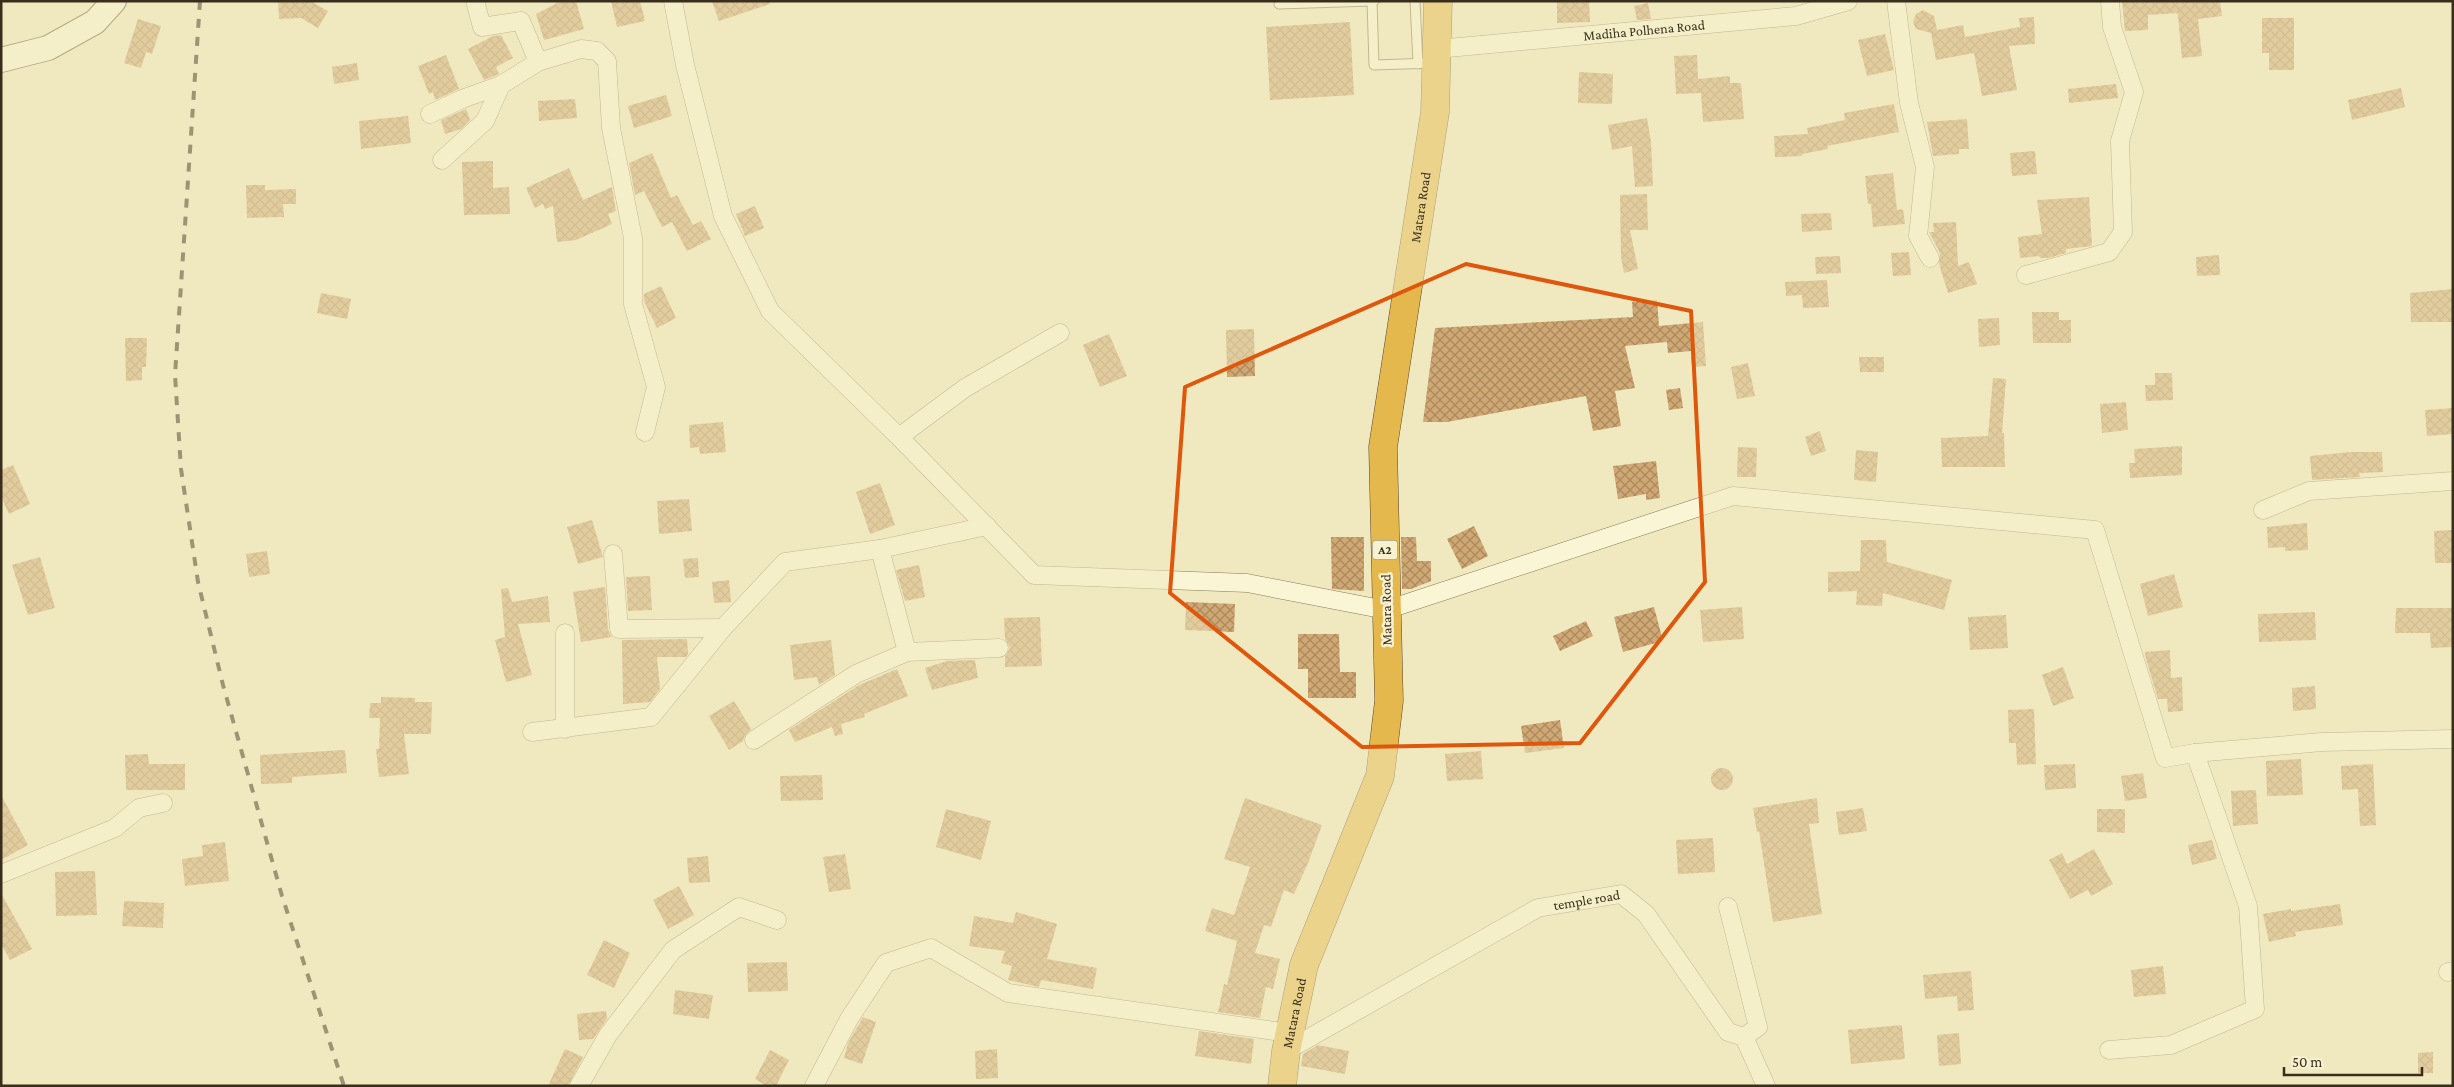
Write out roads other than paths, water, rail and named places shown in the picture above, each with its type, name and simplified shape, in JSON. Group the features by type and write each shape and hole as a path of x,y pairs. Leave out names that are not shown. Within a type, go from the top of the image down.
{"highway":[{"name":"Matara Road","path":"1282,1086 1288,1042 1304,965 1380,776 1389,701 1382,447 1435,112 1430,58 1438,1"}],"street":[{"path":"1,60 48,48 95,22 114,1"},
{"path":"475,1 482,27 521,21 538,62"},
{"path":"673,1 685,65 723,216 770,311 900,437 1034,574 1247,583 1386,610 1733,496 2095,530 2165,758 2195,753 2322,742 2453,739"},
{"name":"Madiha Polhena Road","path":"1430,58 1796,16 1848,1"},
{"path":"1896,1 1909,103 1925,167 1918,236 1930,258"},
{"path":"2026,275 2109,252 2123,232 2120,142 2134,92 2112,27 2110,1"},
{"path":"430,114 462,99 501,86 538,62 581,49 597,50 607,60 611,128 633,238 633,304 656,387 645,432"},
{"path":"442,160 485,121 501,86"},
{"path":"900,437 965,388 1060,333"},
{"path":"2263,510 2309,491 2453,481"},
{"path":"532,732 651,717 723,628 785,562 880,549 986,526"},
{"path":"880,549 907,652"},
{"path":"613,554 620,629 723,628"},
{"path":"565,633 565,729"},
{"path":"754,740 856,674 907,652 999,648"},
{"path":"2109,1050 2171,1045 2255,1008 2248,906 2195,753"},
{"path":"1,874 115,828 139,808 163,803"},
{"name":"temple road","path":"1288,1042 1538,908 1621,894 1646,914 1728,1032 1744,1037"},
{"path":"579,1086 608,1035 672,950 739,907 777,920"},
{"path":"1728,907 1758,1026 1744,1037 1766,1086"},
{"path":"814,1086 848,1018 886,963 931,948 1008,993 1288,1042"}],"lane":[{"path":"1279,4 1373,1 1374,65 1430,58 1416,1"}],"railway":[{"path":"200,1 175,375 181,469 198,582 223,685 282,896 344,1086"}]}
